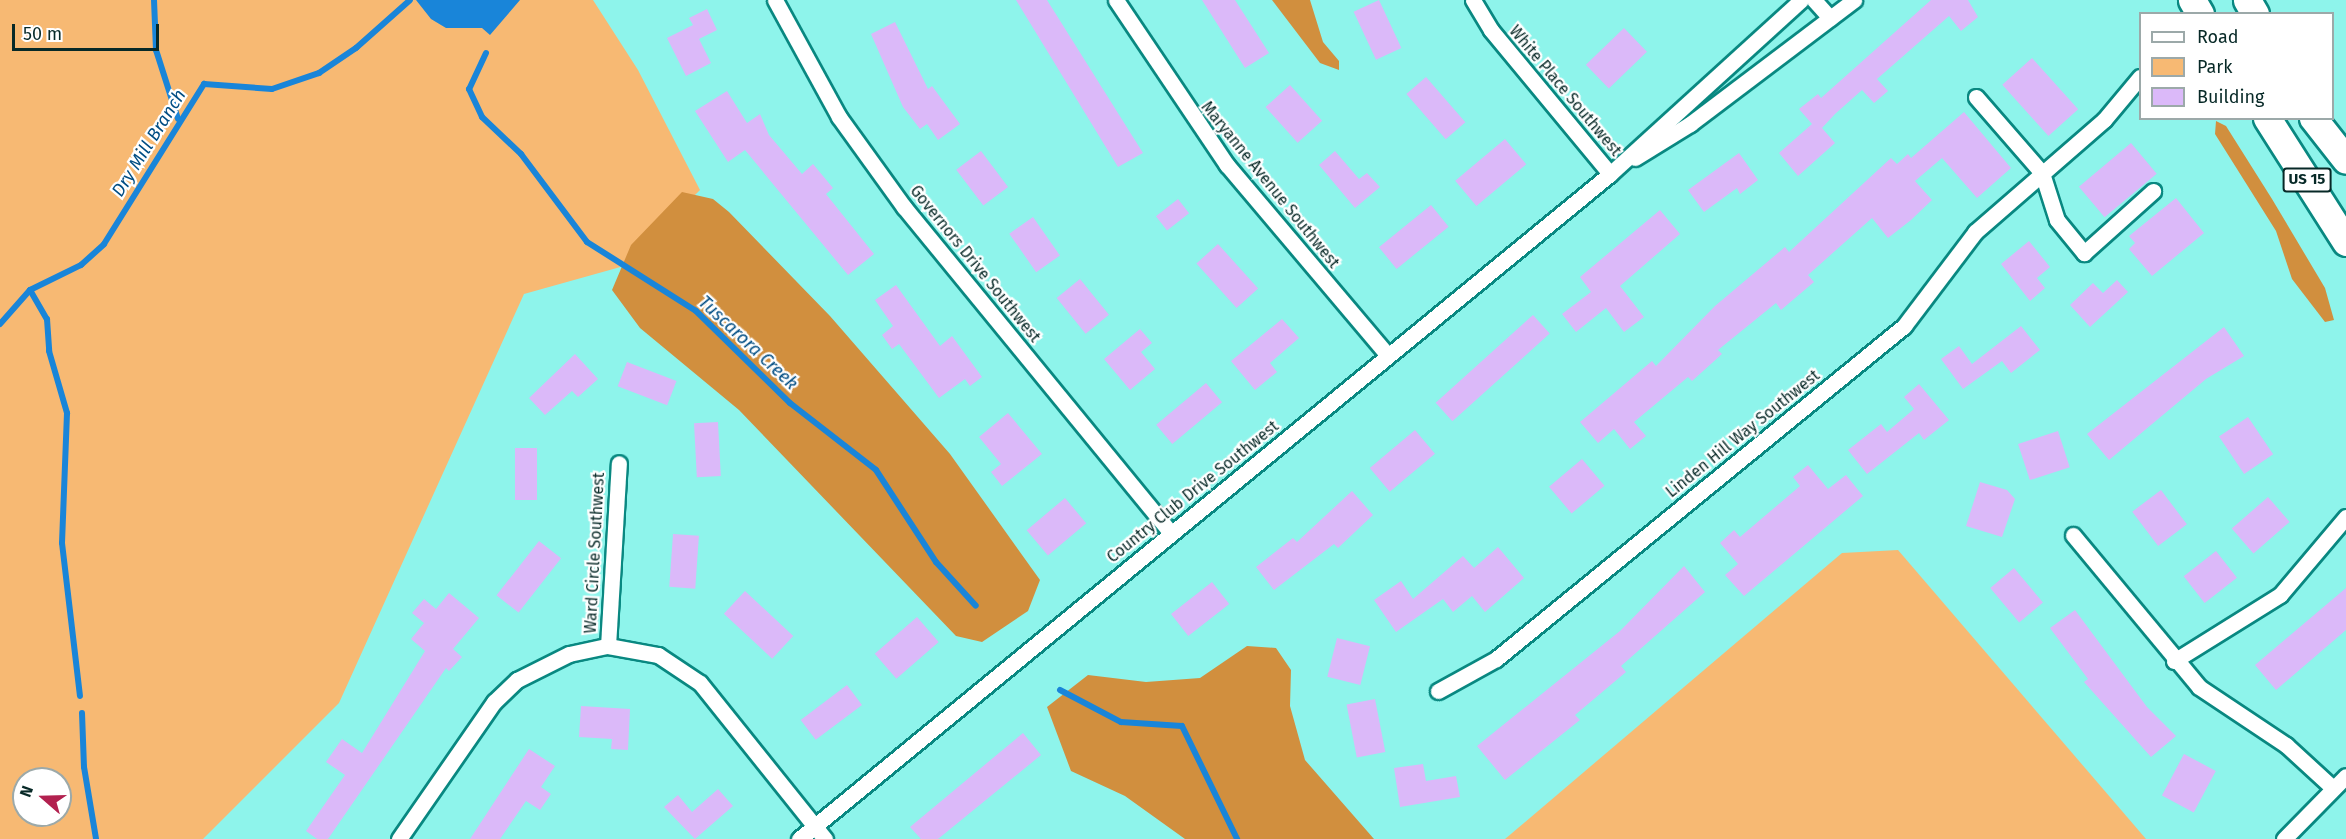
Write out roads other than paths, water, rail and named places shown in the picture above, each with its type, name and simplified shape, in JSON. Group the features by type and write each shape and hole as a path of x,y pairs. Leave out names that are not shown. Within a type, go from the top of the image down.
{"highway":[{"name":"US 15","path":"2268,120 2346,242"},
{"path":"2315,120 2346,160"},
{"name":"US 15","path":"2324,120 2346,154"}],"street":[{"name":"Governors Drive Southwest","path":"775,0 839,117 904,207 1172,533"},
{"name":"Maryanne Avenue Southwest","path":"1116,0 1227,165 1387,354"},
{"name":"White Place Southwest","path":"1473,0 1491,30 1610,174"},
{"name":"Country Club Drive Southwest","path":"799,839 1387,354 1610,174 1801,0"},
{"path":"1814,0 1830,18"},
{"name":"Country Club Drive Southwest","path":"1610,174 1690,124 1854,0"},
{"name":"Linden Hill Way Southwest","path":"1438,691 1496,659 1904,326 1975,232 2104,120 2139,78"},
{"path":"1976,97 2042,173 2057,220 2084,253 2153,191"},
{"name":"Ward Circle Southwest","path":"608,646 619,463"},
{"path":"2174,661 2280,595 2346,517"},
{"path":"2073,535 2174,661 2199,687 2286,745 2333,788"},
{"path":"399,839 494,702 517,680 569,654 608,646 658,655 700,683 825,839"},
{"path":"2284,839 2346,776"}],"water":[{"path":"416,0 520,0 490,35 482,28 446,28 431,19"}],"waterway":[{"path":"154,0 156,50 178,119"},
{"name":"Dry Mill Branch","path":"0,324 30,290 81,265 104,244 204,84 272,89 319,73 356,48 410,0"},
{"name":"Tuscarora Creek","path":"486,53 469,89 482,117 521,154 587,242 696,311 790,403 876,470 936,562 976,606"},
{"path":"30,290 47,319 49,351 67,413 62,543 80,696"},
{"name":"Tuscarora Creek","path":"1060,690 1121,722 1182,726 1237,839"},
{"path":"82,713 84,767 96,839"}]}
